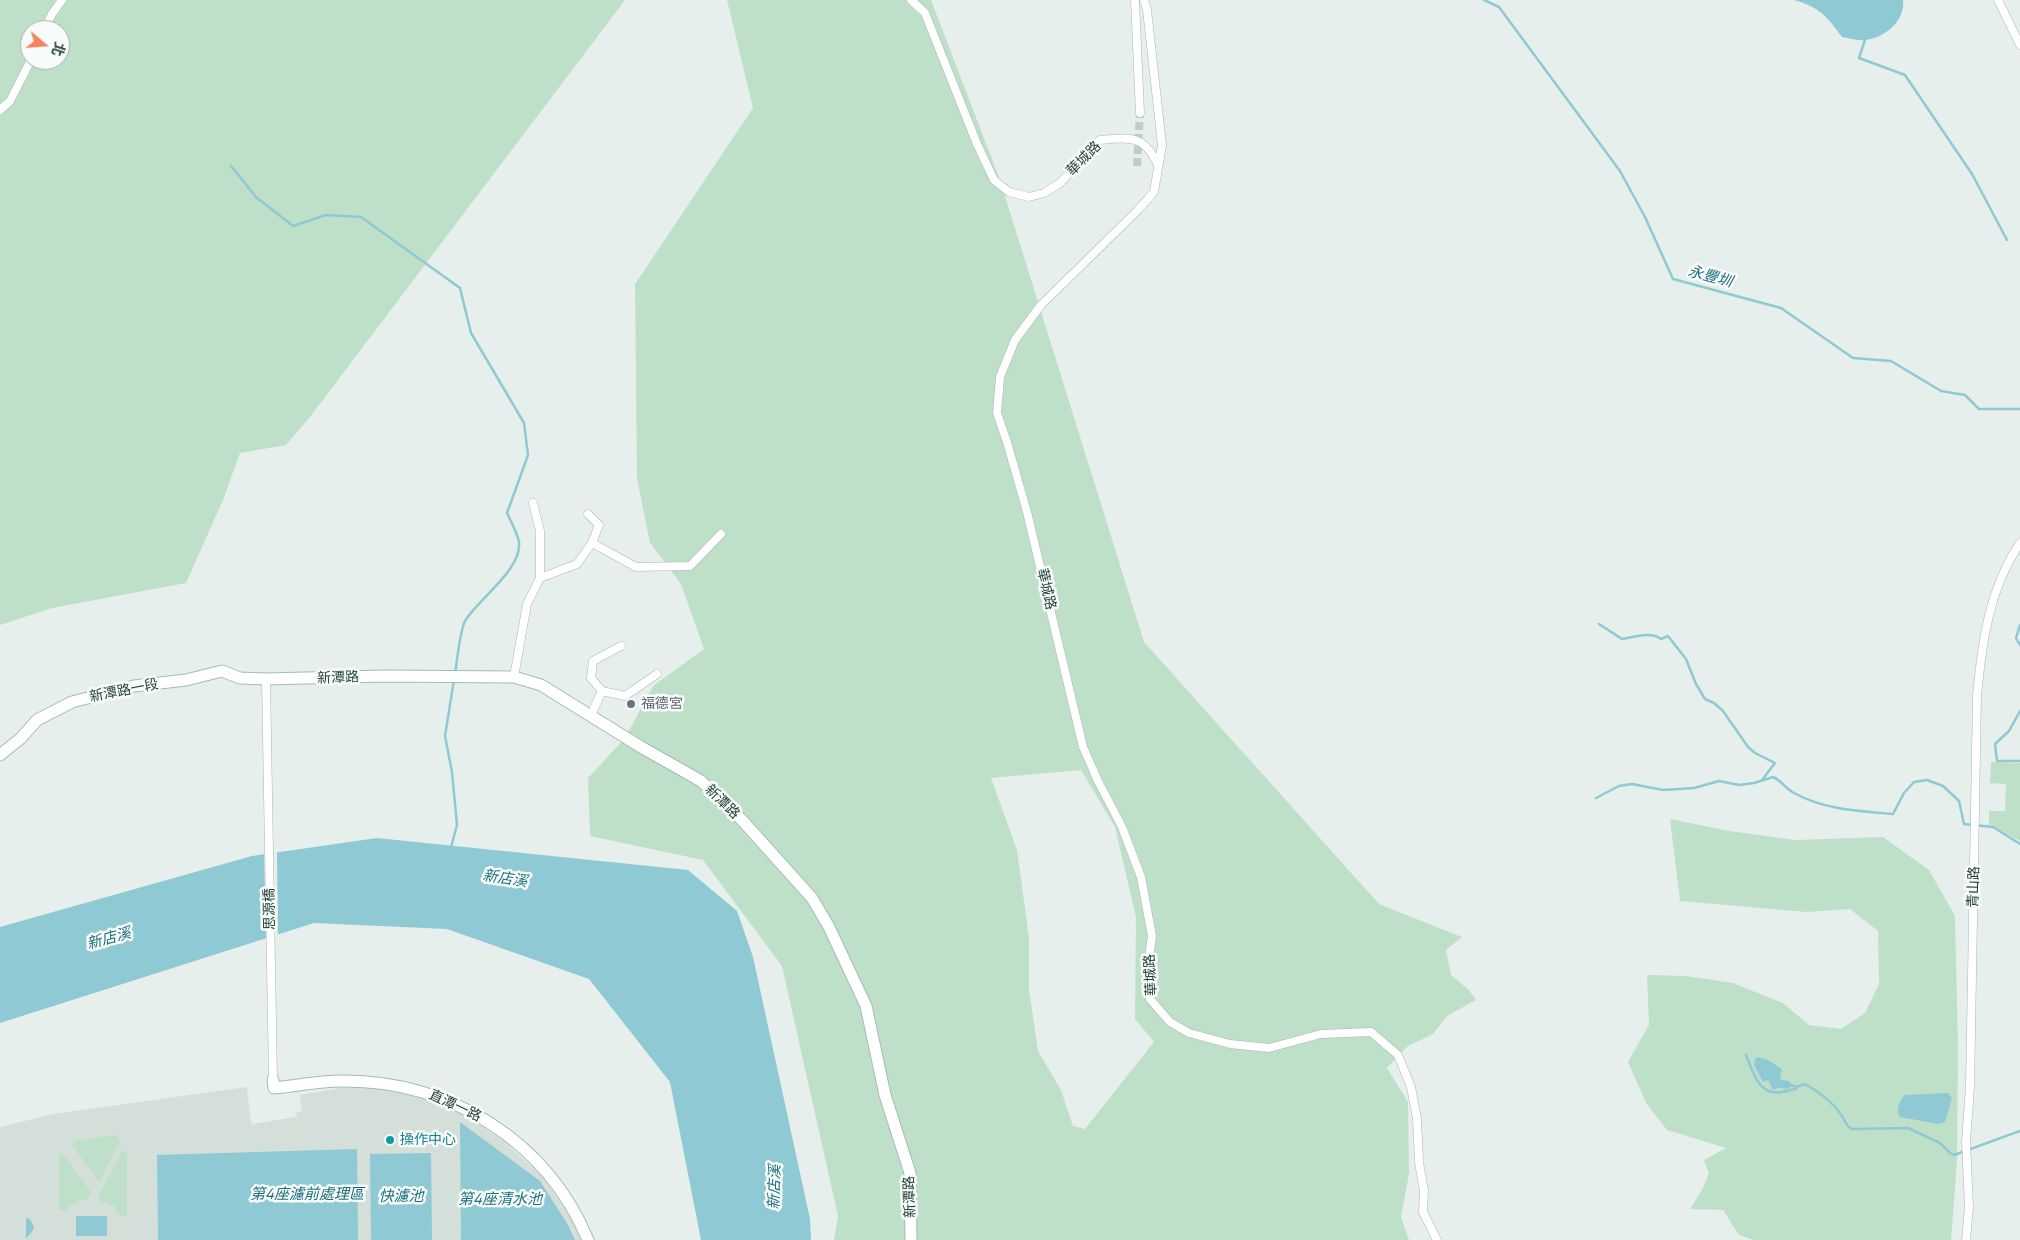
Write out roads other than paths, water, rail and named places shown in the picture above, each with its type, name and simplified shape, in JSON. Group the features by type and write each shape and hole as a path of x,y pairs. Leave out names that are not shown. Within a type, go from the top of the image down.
{"street":[{"path":"49,20 62,0"},
{"name":"華城路","path":"911,0 925,13 977,144 994,180 1009,192 1028,197 1044,193 1060,183 1100,140 1124,137 1138,140 1150,148 1158,165 1154,192 1138,211 1041,305 1015,340 1000,377 997,413 1027,512 1084,747 1098,781 1122,827 1141,877 1152,936 1148,965 1150,999 1170,1022 1189,1034 1230,1044 1269,1048 1322,1034 1371,1032 1398,1055 1411,1087 1417,1119 1419,1162 1424,1191 1423,1212 1437,1240"},
{"path":"1135,0 1140,113"},
{"path":"1144,0 1147,10 1162,145 1158,165"},
{"path":"1998,0 2020,45"},
{"path":"0,110 10,101 26,70"},
{"path":"514,678 528,604 540,578 540,531 533,503"},
{"path":"540,578 577,564 592,543 599,525 588,514"},
{"path":"592,543 636,567 690,566 721,534"},
{"name":"青山路","path":"1966,1240 1969,1207 1966,1142 1970,1087 1978,696 1981,648 1994,593 2010,557 2020,543"},
{"path":"621,646 593,661 591,678 602,691 625,696 657,674"},
{"name":"新潭路一段","path":"0,756 21,738 37,720 72,702 134,686 186,680 222,671 240,678 266,679"},
{"name":"新潭路","path":"266,679 448,676 514,678 541,685 641,747 701,781 741,819 812,898 829,927 866,1006 885,1095 910,1173 911,1240"},
{"name":"思源橋","path":"266,679 273,1080"},
{"path":"590,715 602,691"},
{"name":"直潭一路","path":"273,1080 274,1088 341,1081 410,1088 442,1098 477,1116 517,1141 547,1171 578,1215 588,1240"}],"water":[{"path":"1794,0 1903,0 1903,8 1893,27 1887,32 1873,38 1860,40 1842,37 1822,13"},
{"name":"新店溪","path":"377,838 688,870 737,911 753,957 810,1219 811,1240 701,1240 670,1082 589,979 447,929 314,923 0,1023 0,927 252,856"},
{"path":"1758,1057 1768,1060 1782,1069 1780,1079 1791,1082 1789,1089 1779,1088 1773,1090 1768,1080 1763,1082 1754,1065 1755,1059"},
{"path":"1948,1093 1952,1098 1945,1122 1938,1124 1900,1117 1898,1111 1904,1095"},
{"name":"第4座清水池","path":"460,1122 540,1181 568,1225 575,1240 461,1240"},
{"name":"第4座濾前處理區","path":"357,1149 358,1240 158,1240 157,1155"},
{"name":"快濾池","path":"431,1153 432,1240 371,1240 370,1154"},
{"path":"76,1216 107,1216 107,1236 76,1236"},
{"path":"26,1218 30,1219 34,1227 26,1238"}],"waterway":[{"name":"永豐圳","path":"1484,0 1499,7 1620,171 1645,217 1673,279 1781,308 1853,358 1891,361 1941,391 1965,395 1979,409 2020,409"},
{"path":"1865,40 1859,58 1905,75 1972,174 2007,240"},
{"path":"231,166 256,197 293,226 326,215 361,217 460,288 471,333 524,423 528,455 507,513 518,538 518,553 507,574 471,612 465,621 460,639 455,674"},
{"path":"1599,624 1622,639 1647,635 1661,639 1668,636 1686,659 1696,684 1705,699 1714,703 1723,711 1748,747 1755,753 1775,763 1762,780"},
{"name":"永豐圳","path":"2020,625 2016,638 2020,645"},
{"path":"451,847 457,825 452,772 445,736 454,680"},
{"name":"永豐圳","path":"2020,711 2009,731 1995,744 1997,761 2020,761"},
{"path":"1596,798 1619,786 1632,784 1663,790 1694,788 1719,781 1739,785 1773,777 1794,793 1818,803 1842,809 1893,814 1904,793 1914,782 1927,780 1943,786 1959,801 1964,824 1993,827 2020,844"},
{"path":"1746,1055 1755,1077 1762,1087 1778,1093 1796,1089 1797,1087"},
{"path":"1790,1085 1797,1087 1805,1084 1819,1093 1837,1109 1846,1124 1852,1129 1908,1128 1940,1143 1954,1155 2020,1131"}],"tunnel":[{"path":"1137,166 1140,113"}],"place":[{"name":"福德宮","path":"631,704"},
{"name":"操作中心","path":"390,1140"}]}
